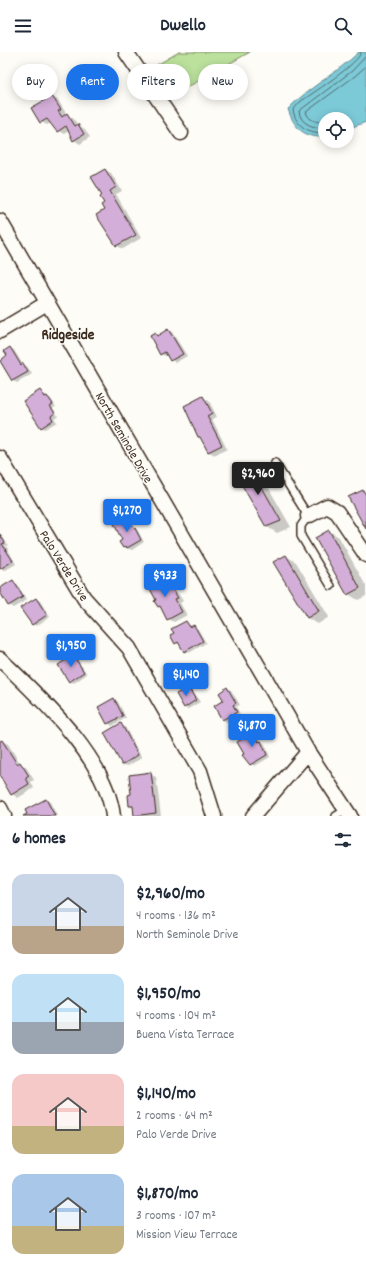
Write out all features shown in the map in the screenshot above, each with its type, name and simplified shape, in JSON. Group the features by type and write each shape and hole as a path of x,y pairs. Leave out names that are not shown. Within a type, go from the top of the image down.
{"street":[{"path":"126,52 181,134"},
{"name":"North Seminole Drive","path":"0,221 344,814"},
{"path":"0,331 47,303"},
{"name":"Palo Verde Drive","path":"0,458 84,598 129,648 200,771 214,816"},
{"path":"308,516 327,506 337,512 366,555"},
{"path":"0,659 48,705 90,757 104,786 112,816"},
{"path":"253,816 308,752"},
{"path":"0,808 4,816"}],"lane":[{"path":"275,463 308,516 302,526 301,536 331,586"}],"green space":[{"path":"179,52 250,52 229,64 198,64 198,81 190,86 190,64 159,64"}],"water":[{"path":"359,52 366,52 366,122 354,126 354,112 318,112 318,137 306,134 293,122 288,109 296,101"}],"building":[{"path":"45,100 55,100 61,110 58,111 62,117 67,113 75,126 78,124 84,134 73,141 66,126 57,132 47,119 40,123 31,108"},
{"path":"105,169 116,187 110,191 136,235 116,246 96,215 104,210 101,205 104,203 100,197 102,195 91,177"},
{"path":"168,329 183,354 170,361 165,352 160,355 150,336 155,333 157,336"},
{"path":"10,347 21,365 23,363 28,372 12,381 0,361 7,355 4,351"},
{"path":"40,390 53,404 50,406 55,413 51,416 53,420 41,428 23,401"},
{"path":"203,396 212,413 207,416 222,445 208,452 200,437 198,437 184,406"},
{"path":"249,464 281,521 266,527 235,473"},
{"path":"363,490 366,495 366,529 348,497"},
{"path":"125,517 135,528 141,540 127,548 126,546 123,548 119,542 122,540 114,524"},
{"path":"329,530 360,588 347,595 315,538"},
{"path":"0,534 5,543 2,544 13,561 0,569"},
{"path":"286,555 319,611 307,618 273,562"},
{"path":"163,577 170,590 172,588 178,598 175,599 182,612 167,620 160,606 158,607 154,601 156,600 148,585"},
{"path":"13,580 23,597 8,606 0,592 0,588"},
{"path":"36,598 47,615 32,625 20,608"},
{"path":"186,621 190,627 194,625 203,641 184,652 178,642 175,644 170,635 174,633 171,629"},
{"path":"73,655 84,672 69,682 58,665"},
{"path":"188,687 196,700 184,708 176,694"},
{"path":"227,687 236,703 233,705 237,712 222,720 214,706 222,701 223,699 219,693"},
{"path":"114,698 123,716 107,724 98,707"},
{"path":"121,723 138,755 122,765 104,733"},
{"path":"252,731 259,742 261,741 267,755 250,765 242,755 244,754 237,742 242,739 240,736"},
{"path":"2,740 17,764 20,762 29,776 26,778 29,784 11,795 0,776 0,741"},
{"path":"151,772 156,813 134,816 133,806 129,806 128,795 131,794 129,775"},
{"path":"46,799 55,816 23,816 27,814 25,810"}],"district":[{"name":"Ridgeside","path":"68,334"}]}
